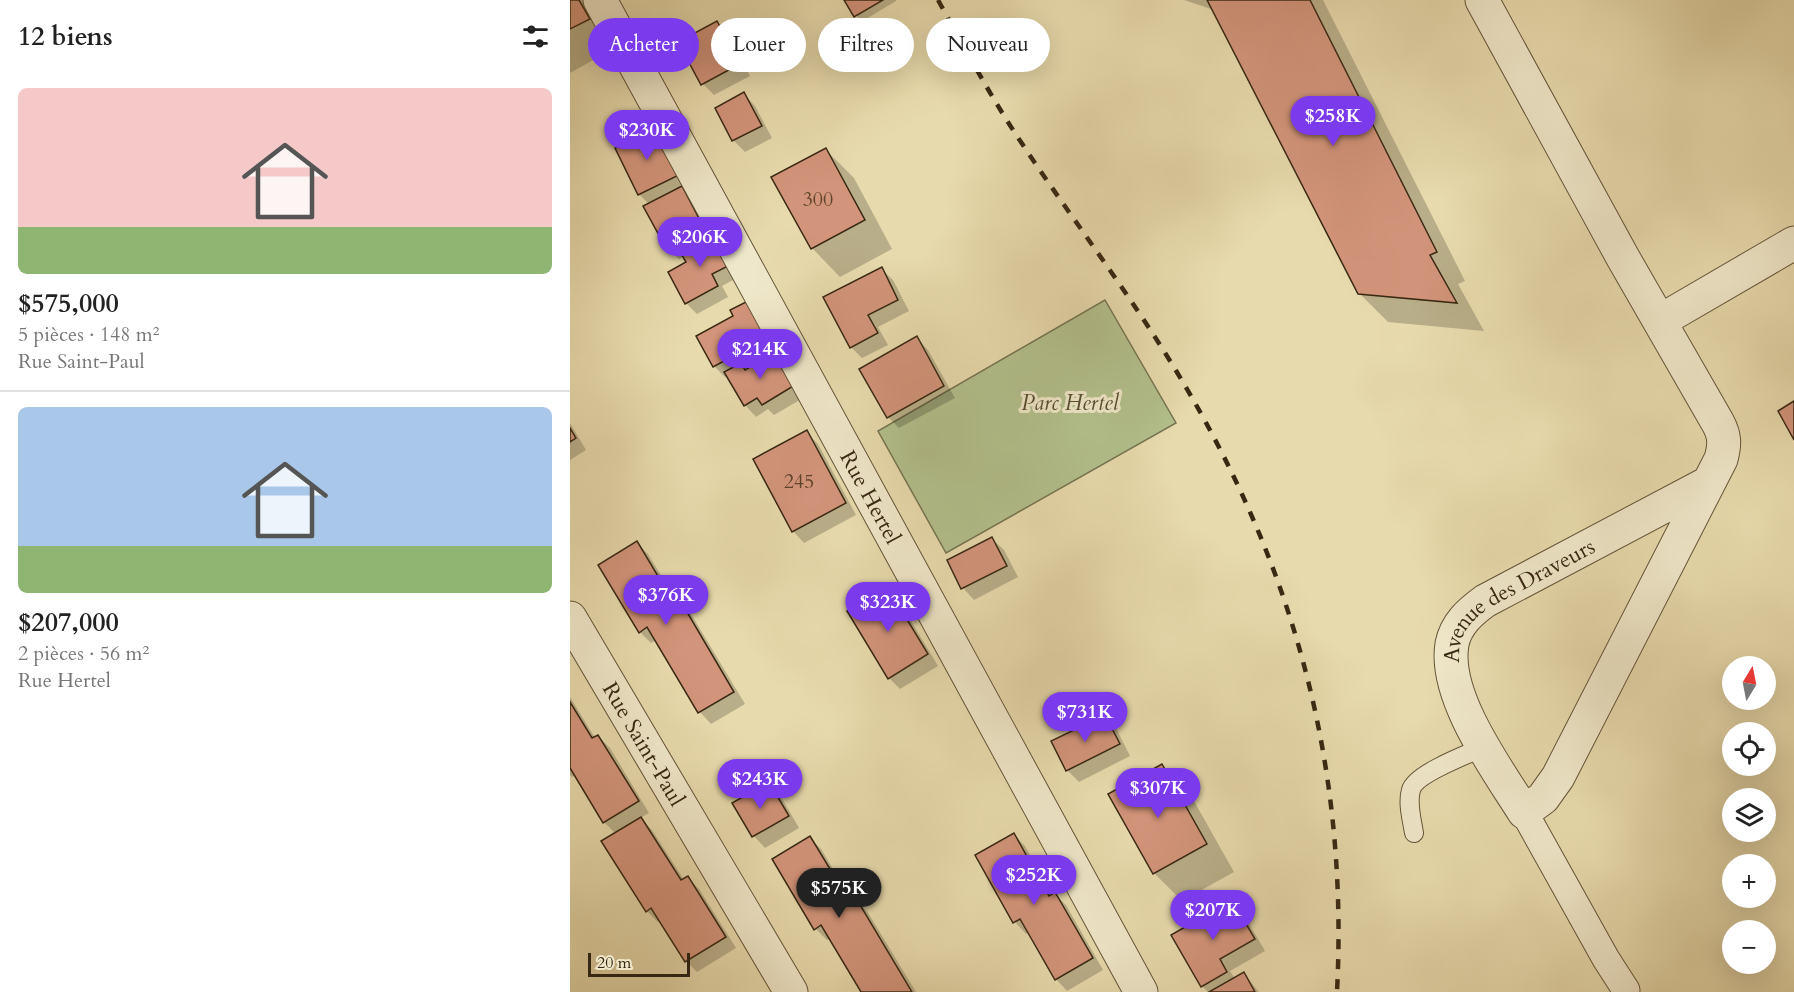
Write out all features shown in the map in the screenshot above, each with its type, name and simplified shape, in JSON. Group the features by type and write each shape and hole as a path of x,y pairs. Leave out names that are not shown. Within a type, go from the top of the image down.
{"street":[{"name":"Rue Hertel","path":"600,0 1141,992"},
{"path":"1482,0 1724,434 1725,445 1721,459 1552,787 1543,798 1524,812"},
{"path":"1659,321 1794,243"},
{"name":"Avenue des Draveurs","path":"1626,990 1484,747 1461,700 1452,668 1452,644 1467,615 1485,601 1708,483"},
{"name":"Rue Saint-Paul","path":"570,618 791,992"}],"lane":[{"path":"1414,833 1410,802 1413,785 1422,777 1484,747"}],"green space":[{"name":"Parc Hertel","path":"1105,300 1176,423 946,553 878,431"}],"building":[{"path":"570,0 579,0 589,18 570,29"},
{"path":"844,0 883,0 854,17"},
{"path":"1207,0 1310,0 1437,252 1430,255 1457,303 1358,294"},
{"path":"711,24 711,72 725,72 701,85 694,72 699,72 699,31"},
{"path":"744,92 762,126 732,141 715,108"},
{"path":"657,128 679,175 638,195 615,148"},
{"path":"826,148 865,220 811,249 771,177"},
{"path":"682,186 704,228 666,248 643,206"},
{"path":"717,232 734,263 712,274 718,286 685,304 668,272 686,262 680,252"},
{"path":"882,267 898,300 868,315 878,333 850,348 823,297"},
{"path":"752,299 774,339 750,351 748,348 713,367 696,336 733,316 730,310"},
{"path":"917,336 944,386 887,418 859,369"},
{"path":"776,352 795,385 762,405 757,398 744,406 724,372 741,363 745,370"},
{"path":"1794,401 1794,440 1778,411"},
{"path":"570,428 576,438 570,442"},
{"path":"807,430 846,503 792,532 753,459"},
{"path":"992,537 1007,566 961,589 947,560"},
{"path":"637,541 674,603 680,600 734,692 698,713 647,627 639,633 598,565"},
{"path":"888,588 928,654 888,679 847,611"},
{"path":"570,702 592,738 598,735 639,801 603,823 570,768"},
{"path":"1105,715 1120,744 1066,771 1051,741"},
{"path":"1162,764 1207,844 1153,874 1108,794"},
{"path":"769,782 789,816 752,837 732,803"},
{"path":"641,817 681,880 688,876 726,937 685,962 651,908 646,912 601,841"},
{"path":"1014,833 1049,896 1055,892 1093,958 1055,980 1020,919 1013,923 975,855"},
{"path":"810,836 850,902 856,898 912,992 861,992 821,925 814,930 772,859"},
{"path":"1232,900 1255,939 1220,959 1227,972 1201,987 1171,935"},
{"path":"1244,972 1255,992 1209,992"}],"railway":[{"path":"938,0 1015,133 1167,356 1210,430 1247,506 1278,582 1303,660 1321,740 1333,822 1338,906 1337,992"}]}
